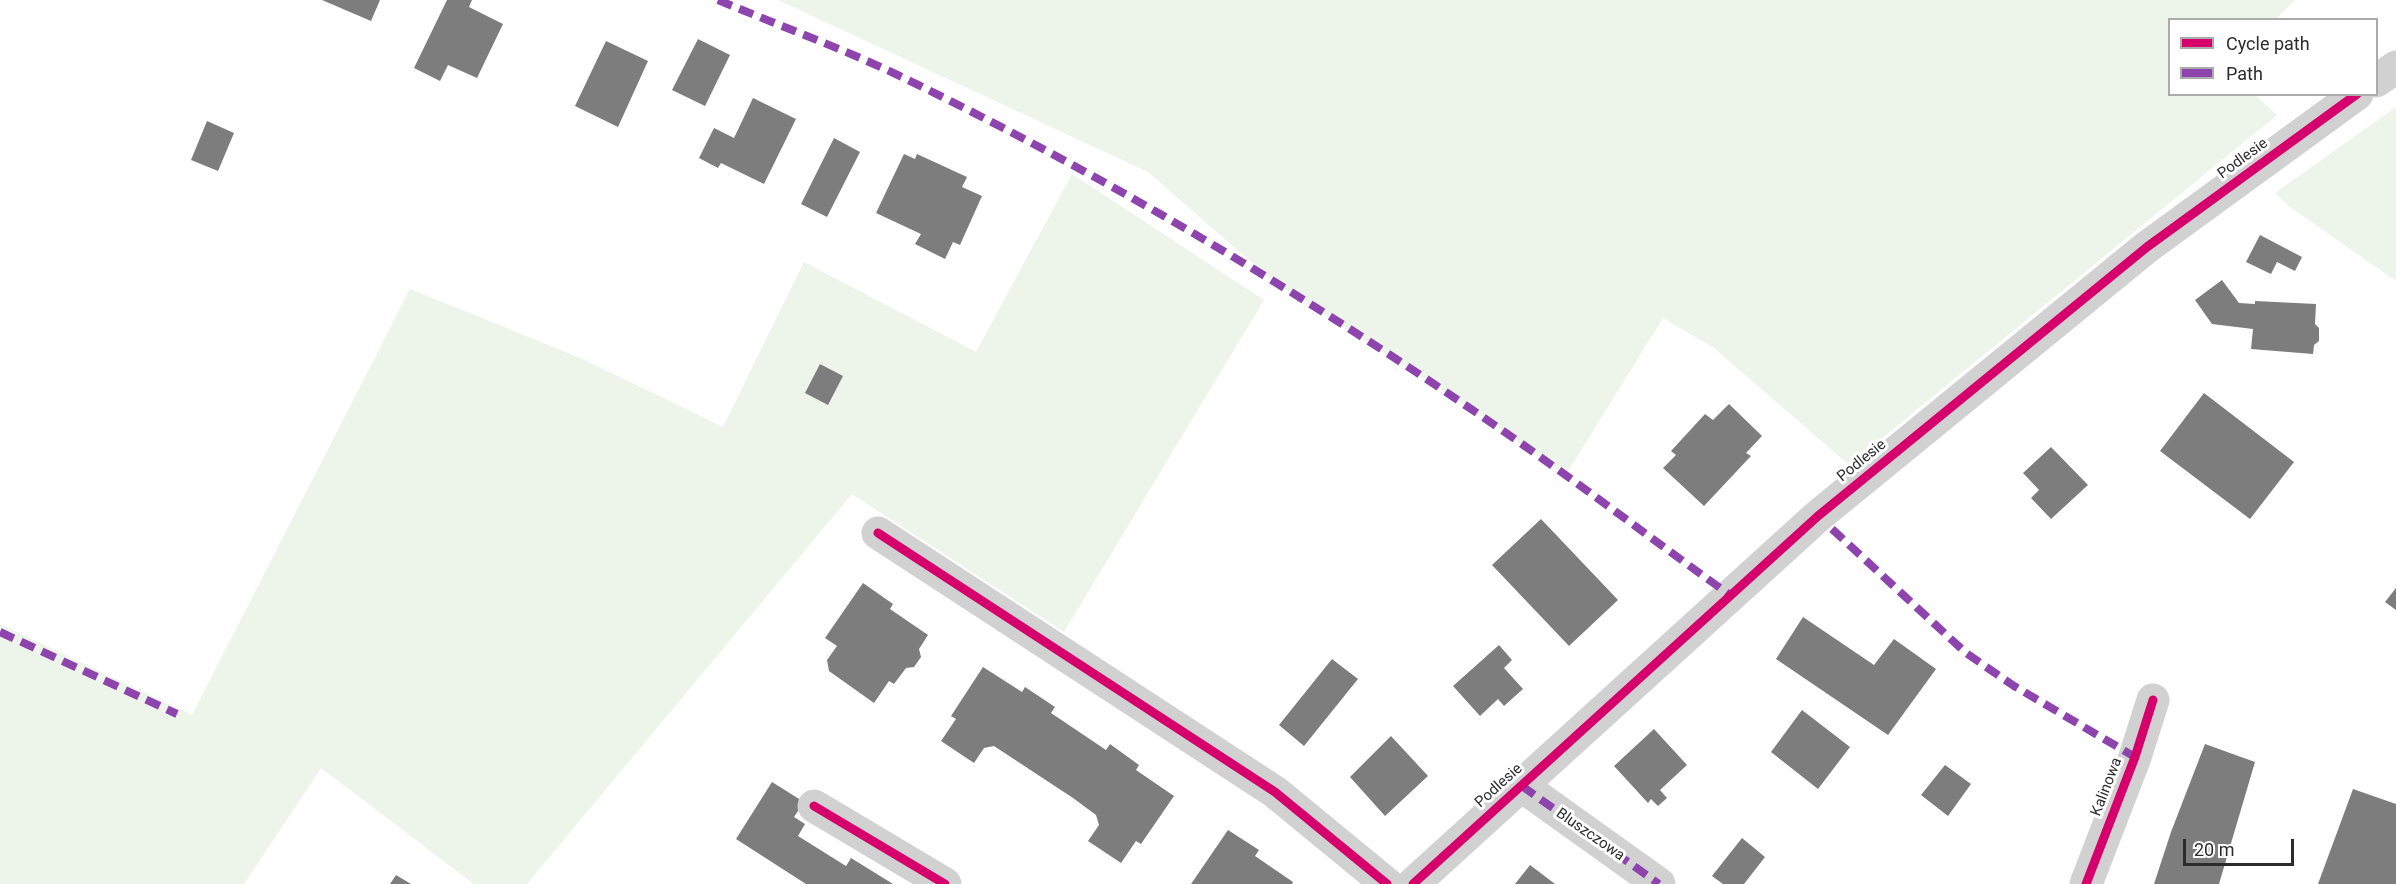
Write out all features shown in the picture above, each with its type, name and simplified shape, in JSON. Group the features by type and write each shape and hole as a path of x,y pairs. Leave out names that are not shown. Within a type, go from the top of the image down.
{"street":[{"path":"2378,80 2396,66"},
{"name":"Podlesie","path":"1413,884 1818,516 2147,247 2354,96"},
{"path":"878,533 1275,792 1387,884"},
{"name":"Kalinowa","path":"2086,884 2135,757 2153,700"},
{"name":"Bluszczowa","path":"1522,786 1659,884"},
{"path":"814,806 945,884"}],"shaded area":[{"path":"778,0 2295,0 2277,18 2168,18 2168,96 2256,96 2277,115 1849,465 1714,348 1663,318 1565,476 1491,422 1273,281 1148,172"},
{"path":"2396,107 2396,281 2290,207 2275,193"},
{"path":"1072,174 1264,300 1064,632 852,494 527,884 474,884 321,768 244,884 0,884 0,624 192,715 410,289 578,357 723,427 804,262 976,352"}],"building":[{"path":"322,0 380,0 371,21"},
{"path":"447,0 472,0 469,7 503,24 477,78 448,65 440,81 414,68"},
{"path":"698,39 730,55 705,106 672,90"},
{"path":"606,41 648,61 618,127 575,106"},
{"path":"753,98 796,119 764,184 721,163 718,168 699,158 714,128 734,138"},
{"path":"207,121 234,133 218,171 191,160"},
{"path":"834,138 860,152 827,217 801,204"},
{"path":"904,154 915,159 917,154 967,177 962,187 982,196 960,245 953,242 945,259 915,244 921,234 876,213"},
{"path":"2260,235 2302,257 2295,271 2277,262 2271,274 2246,262"},
{"path":"2222,280 2239,303 2255,304 2255,301 2316,304 2315,324 2319,328 2319,341 2314,345 2313,354 2251,349 2253,329 2212,324 2195,300"},
{"path":"820,364 843,376 828,405 805,393"},
{"path":"2204,393 2294,462 2250,519 2160,451"},
{"path":"1729,404 1762,436 1746,453 1751,456 1704,506 1663,468 1676,455 1671,451 1705,414 1713,420"},
{"path":"2051,447 2088,485 2051,519 2031,498 2039,490 2023,473"},
{"path":"1541,519 1618,600 1569,646 1492,565"},
{"path":"863,583 893,604 890,609 928,635 919,649 921,657 914,667 906,668 894,684 889,681 874,703 829,671 827,660 837,646 825,638"},
{"path":"2396,588 2396,610 2385,602"},
{"path":"1803,617 1874,665 1894,639 1936,669 1888,735 1776,659"},
{"path":"1499,645 1512,660 1504,668 1523,689 1504,706 1498,699 1480,716 1453,686"},
{"path":"1332,659 1358,679 1304,746 1279,725"},
{"path":"983,667 1022,692 1025,687 1055,707 1051,713 1106,750 1110,744 1139,765 1136,770 1174,796 1141,844 1136,841 1121,863 1088,841 1099,825 1096,815 1073,798 994,746 984,748 974,763 941,741 956,719 951,716"},
{"path":"1802,710 1850,747 1818,789 1771,752"},
{"path":"1654,729 1687,765 1660,790 1667,798 1658,806 1651,799 1648,803 1614,766"},
{"path":"1391,736 1428,776 1385,816 1350,777"},
{"path":"2205,744 2255,762 2219,884 2154,884 2171,832"},
{"path":"1945,765 1971,784 1948,816 1921,795"},
{"path":"772,782 804,802 794,817 805,824 798,836 846,866 851,858 893,884 806,884 736,839"},
{"path":"2353,789 2396,804 2396,884 2318,884"},
{"path":"1228,830 1259,850 1255,856 1293,882 1292,884 1191,884"},
{"path":"1742,838 1765,857 1744,884 1723,884 1712,876"},
{"path":"1530,865 1555,884 1515,884"},
{"path":"396,875 411,884 390,884"}],"marked path":[{"path":"718,0 835,47 904,78 1055,156 1203,239 1349,328 1490,422 1730,595"},
{"path":"1832,529 1966,653 2014,686 2135,757"},
{"path":"0,632 177,714"},
{"path":"1522,786 1659,884"}],"cycle path":[{"path":"1413,884 1818,516 2147,247 2354,96"},
{"path":"878,533 1275,792 1387,884"},
{"path":"2086,884 2135,757 2153,700"},
{"path":"814,806 945,884"}]}
